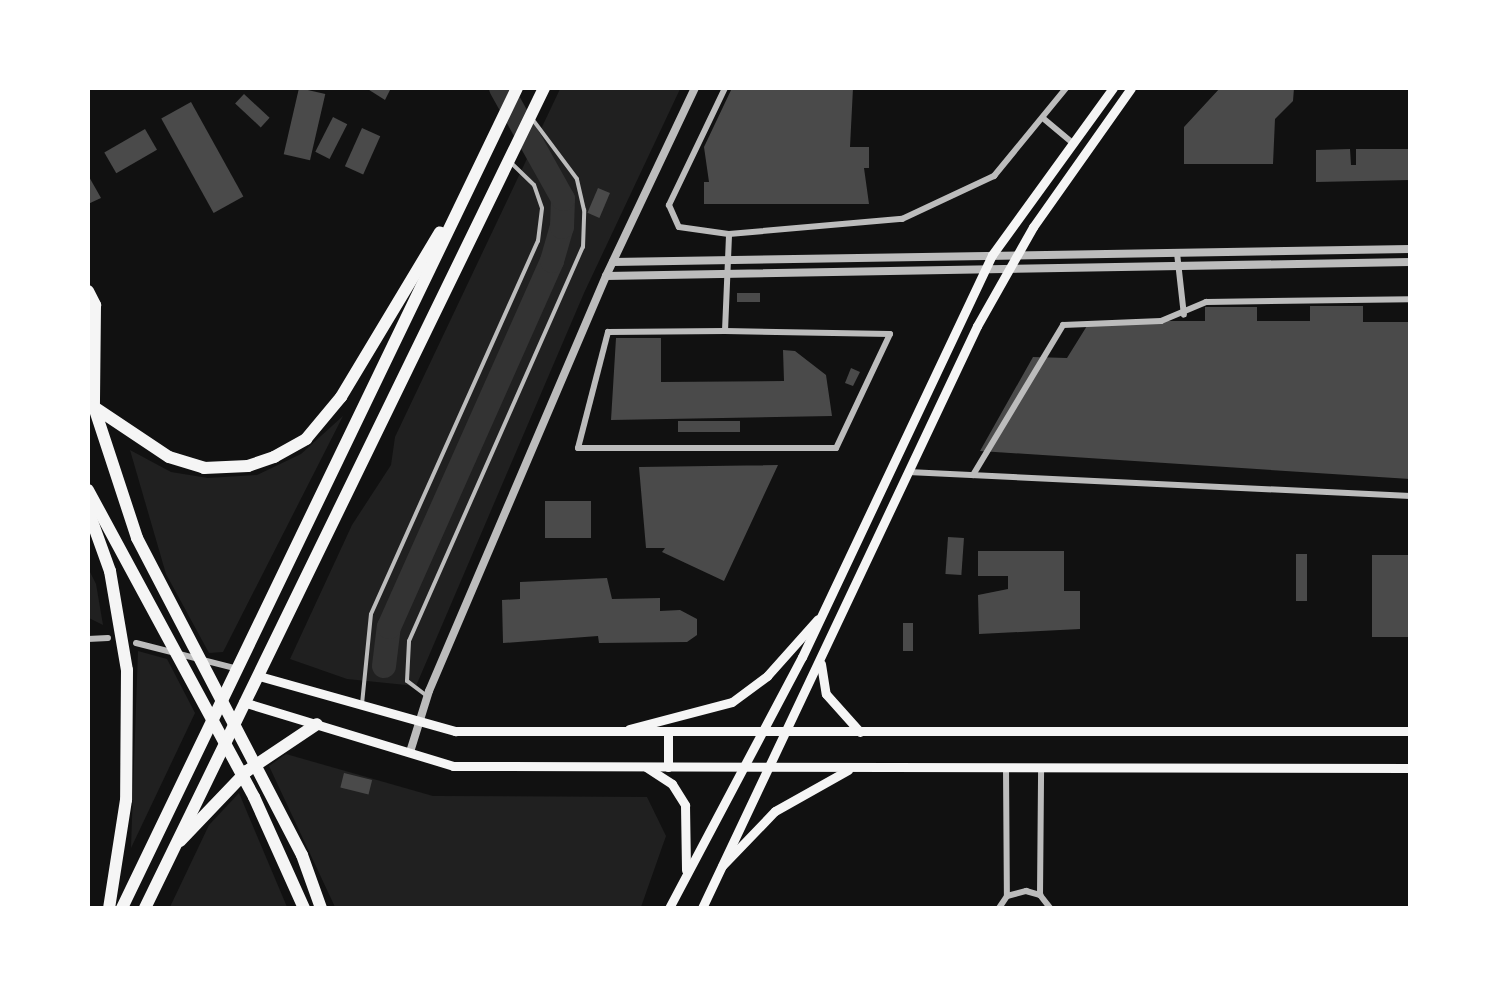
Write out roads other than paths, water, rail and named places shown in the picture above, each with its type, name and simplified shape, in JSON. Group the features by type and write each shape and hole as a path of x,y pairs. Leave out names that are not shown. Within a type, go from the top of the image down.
{"highway":[{"path":"122,908 238,669 245,645 517,88"},
{"path":"145,908 243,702 259,676 544,88"},
{"path":"94,406 170,457 204,468 248,466 306,439 341,397 482,162"},
{"path":"88,291 95,305 94,406 137,538 167,602 302,855 321,908"},
{"path":"88,490 160,620 286,860 304,908"},
{"path":"88,510 110,571 127,670 126,800 109,908"},
{"path":"173,849 247,771 317,724"}],"main road":[{"path":"669,908 742,768 763,734 822,616 992,255 1113,88"},
{"path":"702,908 718,870 789,733 908,472 1009,269 1131,88"},
{"path":"613,733 732,702 767,676 822,616"},
{"path":"821,663 826,694 860,732"},
{"path":"259,676 455,732 763,734 1410,731"},
{"path":"243,702 453,766 771,769 1410,768"},
{"path":"668,733 668,767"},
{"path":"646,767 672,784 685,805 686,874"},
{"path":"718,870 775,811 851,768"}],"street":[{"path":"410,752 427,696 606,276 695,88"},
{"path":"725,88 669,205 679,227 729,234 902,219 994,176 1044,119 1066,88"},
{"path":"1044,119 1074,144"},
{"path":"725,331 729,234"},
{"path":"613,262 1410,249"},
{"path":"1177,253 1184,315"},
{"path":"606,276 1410,262"},
{"path":"973,475 1063,325 1184,315 1206,302 1410,299"},
{"path":"725,331 890,334 836,448 578,448 608,332 725,331"},
{"path":"908,472 1410,496"},
{"path":"88,639 108,638"},
{"path":"136,643 238,669"},
{"path":"999,908 1007,896 1006,768"},
{"path":"1040,895 1041,768"},
{"path":"1007,896 1026,891 1040,895 1050,908"}],"lane":[{"path":"427,696 408,681 409,641 583,247 584,210 577,179 530,117"},
{"path":"362,705 371,614 538,241 542,208 534,185 509,161"}],"waterway":[{"path":"384,666 389,627 552,261 562,227 563,199 501,88"}]}
